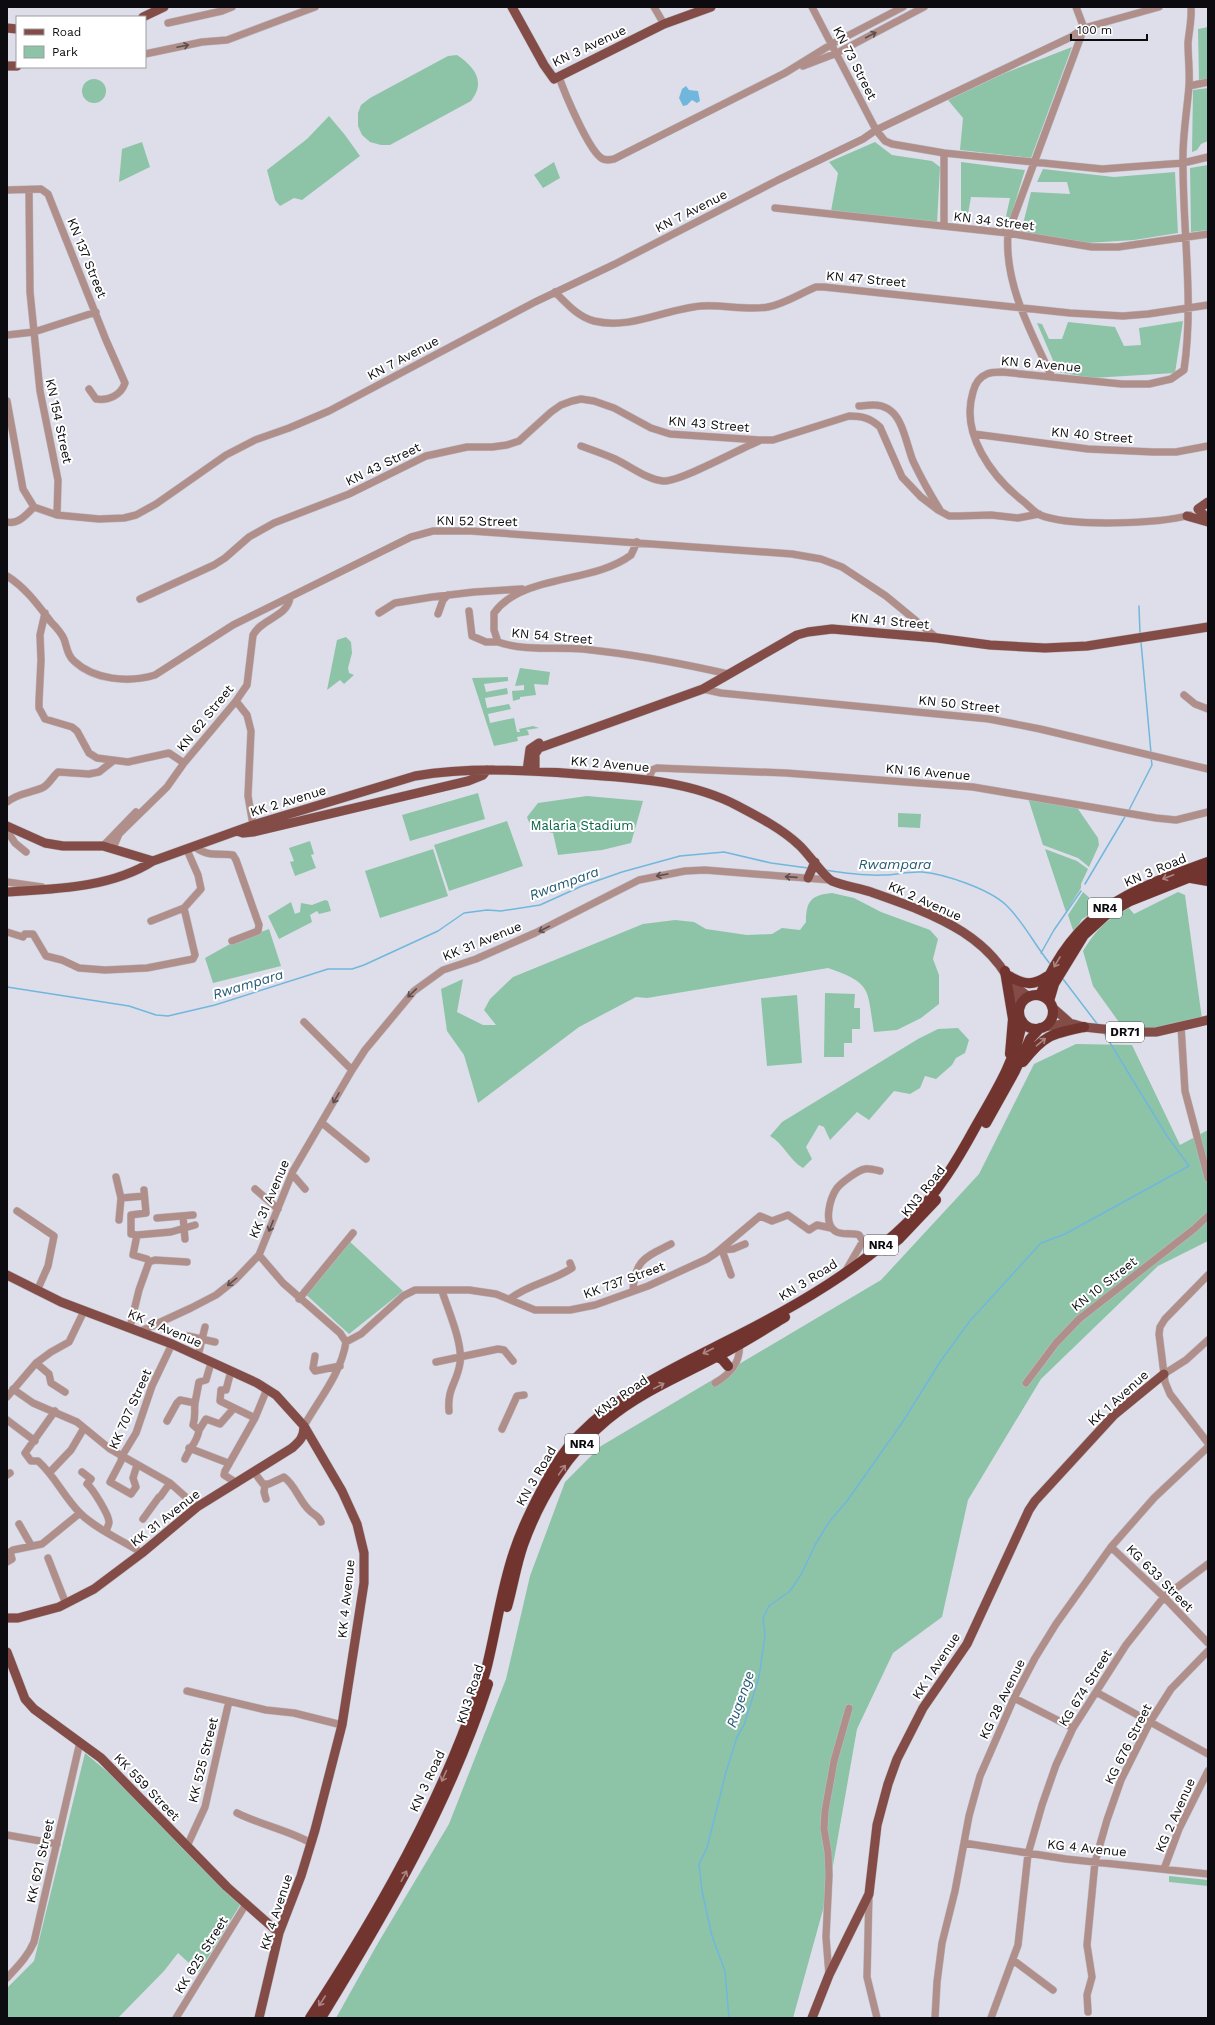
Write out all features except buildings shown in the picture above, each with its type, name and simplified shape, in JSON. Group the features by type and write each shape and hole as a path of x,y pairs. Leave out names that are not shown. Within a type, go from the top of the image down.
{"highway":[{"name":"KN 3 Road","path":"1050,1004 1054,984 1081,940 1106,916 1130,901 1191,878 1207,870"},
{"name":"KN 3 Road","path":"1040,995 1048,976 1082,927 1105,908 1137,890 1207,870"},
{"path":"1007,973 1026,984 1039,982 1048,976"},
{"path":"1007,973 1013,1019 1011,1068"},
{"path":"1020,1007 1024,1000 1029,997 1040,995 1050,1004"},
{"name":"NR4","path":"1042,1028 1051,1018 1050,1004"},
{"name":"NR4","path":"1020,1007 1019,1012 1022,1021"},
{"name":"KN 3 Road","path":"310,2018 379,1907 463,1741 485,1674 513,1555 528,1514 551,1470 575,1438 608,1408 649,1381 738,1340 845,1273 910,1220 931,1197 960,1154 1011,1068 1019,1042 1022,1021"},
{"path":"1022,1021 1029,1027 1042,1028"},
{"path":"1011,1068 1041,1041 1059,1032 1084,1027"},
{"name":"KN3 Road","path":"738,1340 845,1280 899,1239 926,1213 964,1160 1011,1068 1030,1039 1042,1028"},
{"name":"KN3 Road","path":"321,2018 382,1917 421,1845 440,1806 463,1741 488,1684 523,1546 549,1490 572,1456 608,1419 658,1386 717,1357 725,1347"},
{"path":"717,1357 722,1359 728,1371"}],"main road":[{"path":"145,16 164,7"},
{"name":"KN 3 Avenue","path":"512,7 554,79 664,24 711,7"},
{"path":"1187,516 1205,511"},
{"name":"KN 41 Street","path":"531,771 537,749 703,689 797,636 814,631 832,629 936,638 990,645 1053,648 1094,645 1208,627"},
{"path":"238,830 243,833 253,832 468,781 483,775 487,770"},
{"name":"KK 2 Avenue","path":"7,892 54,889 94,883 142,869 153,862 191,849 238,830 415,776 435,773 487,770 531,771 649,779 701,791 736,805 798,844 830,880 905,904 947,924 983,946 1007,973 1014,986 1020,1007"},
{"path":"7,826 45,843 63,846 103,846 153,862"},
{"path":"129,873 140,858"},
{"path":"808,878 815,862"},
{"name":"KK 2 Avenue","path":"1014,986 1029,997"},
{"name":"DR71","path":"1050,1004 1070,1023"},
{"name":"DR71","path":"1042,1028 1070,1023 1084,1027 1144,1032 1208,1020"},
{"name":"KK 4 Avenue","path":"7,1275 37,1291 84,1311 172,1344 267,1389 285,1404 304,1426 342,1491 357,1524 364,1554 363,1590 342,1725 311,1843 301,1876 280,1933 259,2018"},
{"name":"KK 1 Avenue","path":"812,2018 829,1975 870,1894 877,1825 888,1784 897,1759 924,1708 967,1644 1030,1508 1114,1416 1164,1374"},
{"name":"KK 31 Avenue","path":"7,1625 18,1618 66,1604 94,1589 142,1553 197,1507 292,1448 301,1440 304,1434 304,1426"},
{"name":"KK 31 Avenue","path":"7,1618 18,1618"},
{"name":"KK 559 Street","path":"7,1653 25,1699 34,1709 101,1758 246,1904 280,1933"}],"street":[{"path":"168,23 222,11 232,7"},
{"path":"146,54 209,41 227,40 315,7"},
{"path":"654,7 664,24"},
{"name":"KN 73 Street","path":"812,7 876,130 884,141 892,144 944,153 1102,169 1183,163 1208,157"},
{"path":"559,77 566,96 594,151 601,158 607,161 620,158 784,73 832,44 904,7"},
{"path":"784,73 837,53 924,7"},
{"path":"1052,377 1020,307 1009,265 1007,249 1008,233 1084,28 1076,7"},
{"name":"KN 7 Avenue","path":"34,506 57,515 108,520 124,518 142,512 156,504 226,455 255,440 329,412 555,292 616,264 778,180 863,139 876,130 1071,37 1084,28 1159,7"},
{"name":"KN 6 Avenue","path":"1187,516 1165,520 1104,522 1066,520 1039,514 1007,489 986,461 974,434 970,400 976,383 986,374 1002,372 1122,384 1149,384 1177,376 1184,370 1188,343 1189,268 1185,237 1183,163 1189,86 1188,43 1191,7"},
{"path":"1189,86 1208,82"},
{"path":"944,153 944,226"},
{"name":"KN 137 Street","path":"7,190 41,189 48,194 106,340 125,383 113,398 96,399 89,390"},
{"name":"KN 154 Street","path":"29,190 30,292 44,416 57,468 59,489 57,515"},
{"name":"KN 34 Street","path":"775,208 1008,233 1092,247 1118,247 1208,234"},
{"name":"KN 47 Street","path":"555,292 580,314 592,320 605,323 624,323 700,306 769,307 816,287 1070,313 1123,316 1165,312 1208,305"},
{"path":"7,335 34,332 96,312"},
{"name":"KN 43 Street","path":"140,599 214,565 225,558 248,537 274,523 349,494 426,456 467,447 492,447 507,445 518,440 561,405 581,399 594,401 614,408 651,428 670,434 759,440 773,440 849,416 867,418 880,427 892,459 908,485 942,514 949,516 991,515 1018,518 1039,514"},
{"path":"7,401 23,489 34,506 25,517 8,523"},
{"path":"859,406 882,405 892,411 901,422 904,437 914,463 942,514"},
{"name":"KN 40 Street","path":"974,434 1088,449 1176,452 1208,446"},
{"path":"581,446 614,459 647,476 663,481 675,479 690,473 759,440"},
{"name":"KN 6 Avenue","path":"1165,520 1205,511"},
{"name":"KN 52 Street","path":"7,576 23,587 45,613 64,639 68,653 73,660 103,676 133,680 155,675 233,625 410,537 433,531 478,531 637,542 792,554 821,559 842,567 886,596 936,638"},
{"name":"KN 54 Street","path":"637,542 631,555 609,567 568,580 524,589 506,599 494,613 494,630 498,642 510,646 591,650 691,666 728,674"},
{"path":"379,613 395,603 449,595 524,589"},
{"path":"438,614 443,600 449,595"},
{"name":"KN 62 Street","path":"113,848 119,834 161,794 247,685 253,634 257,628 286,609 289,604 290,597"},
{"path":"470,611 472,636 486,642 498,642"},
{"path":"45,613 40,635 41,660 39,701 42,714 45,719 72,727 77,731 89,753 97,758 128,762 169,753 184,763"},
{"name":"KN 50 Street","path":"703,689 737,695 989,719 1040,729 1208,769"},
{"path":"1184,695 1195,704 1208,708"},
{"path":"236,700 247,715 251,730 248,796 253,825"},
{"path":"7,802 19,794 42,788 48,784 58,772 89,774 99,772 113,761"},
{"name":"KN 16 Avenue","path":"649,779 652,770 657,768 786,773 973,788 1176,820 1208,812"},
{"name":"KN 62 Street","path":"103,846 129,818 161,794"},
{"path":"7,831 15,843 26,852"},
{"path":"151,921 184,908 201,889 191,849"},
{"path":"191,849 209,854 233,856 236,860 259,925 258,931 232,941"},
{"name":"KK 31 Avenue","path":"304,1426 340,1366 346,1342 340,1333 282,1283 259,1255 292,1174 352,1070 365,1050 397,1009 414,991 443,970 476,959 535,933 639,880 685,871 705,870 830,880"},
{"path":"7,882 54,889"},
{"path":"7,932 24,935 33,934 46,956 62,960 79,968 105,970 147,968 193,959 195,955 184,908"},
{"path":"304,1022 352,1070"},
{"path":"1181,1026 1185,1091 1208,1178"},
{"path":"322,1123 366,1160"},
{"path":"845,1273 862,1243 862,1238 857,1234 840,1233 831,1228 829,1223 829,1213 837,1189 845,1181 865,1169 880,1170"},
{"path":"292,1174 305,1189"},
{"path":"116,1177 121,1198 119,1220"},
{"path":"255,1189 278,1209"},
{"path":"121,1198 144,1193 146,1213 131,1215 131,1234 147,1236 183,1229 195,1225"},
{"path":"17,1211 54,1236 48,1266 37,1291"},
{"path":"157,1218 193,1214"},
{"name":"KK 737 Street","path":"346,1342 361,1334 404,1296 415,1290 469,1290 496,1294 510,1298 535,1310 570,1310 595,1305 680,1272 721,1250 760,1216 772,1221 788,1215 809,1230 817,1225 831,1228"},
{"path":"183,1216 183,1229 186,1240"},
{"name":"KN 10 Street","path":"1026,1383 1056,1344 1079,1319 1194,1229 1208,1216"},
{"path":"299,1299 353,1233"},
{"path":"137,1235 133,1255 147,1259 149,1262"},
{"path":"633,1290 636,1268 647,1256 671,1244"},
{"path":"730,1274 721,1250 733,1249 745,1244"},
{"path":"139,1332 216,1295 235,1280 259,1255"},
{"path":"149,1262 155,1260 187,1262"},
{"path":"130,1327 139,1290 149,1262"},
{"path":"510,1298 534,1285 564,1274 572,1268 570,1263"},
{"path":"1208,1275 1173,1309 1160,1327 1160,1352 1165,1382 1170,1394 1208,1443"},
{"path":"442,1291 460,1358 458,1372 449,1394 449,1411"},
{"path":"7,1397 36,1363 51,1352 69,1342 84,1311"},
{"path":"198,1356 205,1327"},
{"path":"188,1336 215,1342"},
{"path":"715,1383 728,1371 734,1369 738,1340"},
{"path":"1164,1374 1186,1360 1208,1340"},
{"name":"KK 707 Street","path":"136,1465 133,1478 136,1487 131,1494 110,1482 122,1456 136,1432 152,1386 172,1344"},
{"path":"725,1347 728,1371"},
{"path":"436,1362 498,1350 504,1350 513,1361"},
{"path":"315,1356 313,1368 315,1371 340,1366"},
{"path":"36,1363 49,1374 51,1383 64,1392"},
{"path":"199,1430 193,1425 196,1417 193,1410 199,1382 206,1380 211,1363"},
{"path":"231,1371 226,1390 221,1390 220,1401 254,1418"},
{"path":"14,1389 33,1403 55,1411 84,1428 110,1449 170,1483 197,1507"},
{"path":"237,1483 224,1475 228,1463 254,1418 267,1389"},
{"path":"502,1429 517,1396 524,1395"},
{"path":"167,1421 180,1400 195,1403"},
{"path":"185,1459 189,1448 198,1438 199,1430 206,1419 220,1424 234,1408"},
{"path":"55,1411 25,1454 31,1461 38,1461 50,1472 80,1513 142,1553"},
{"path":"7,1420 35,1441"},
{"path":"50,1472 71,1450 84,1428"},
{"name":"KG 28 Avenue","path":"935,2018 936,1982 942,1942 955,1891 964,1843 980,1776 1014,1698 1035,1658 1056,1624 1111,1547 1154,1498 1208,1446"},
{"path":"189,1448 228,1463"},
{"path":"82,1472 92,1479 87,1484 94,1491 108,1517 109,1524 106,1531"},
{"path":"254,1472 265,1484 264,1492 266,1499"},
{"path":"265,1484 284,1477 294,1488 309,1510 319,1517 321,1522"},
{"path":"143,1519 147,1511 159,1497 160,1498 170,1483"},
{"path":"7,1562 12,1559 10,1552 31,1545 42,1544 80,1513"},
{"path":"19,1524 31,1545"},
{"name":"KG 633 Street","path":"1111,1547 1164,1597 1208,1644"},
{"path":"48,1558 66,1604"},
{"name":"KG 674 Street","path":"991,2018 1013,1960 1019,1939 1028,1854 1052,1777 1073,1728 1126,1645 1164,1597 1208,1564"},
{"name":"KG 676 Street","path":"1088,2012 1087,1995 1092,1977 1087,1945 1095,1862 1107,1820 1122,1780 1150,1722 1171,1689 1208,1651"},
{"path":"187,1691 266,1710 294,1713 342,1725"},
{"path":"1096,1692 1208,1754"},
{"path":"1014,1698 1073,1728"},
{"name":"KK 525 Street","path":"187,1846 205,1807 229,1701"},
{"path":"829,1975 826,1937 829,1875 828,1852 824,1829 825,1811 834,1761 849,1708"},
{"name":"KK 621 Street","path":"7,1978 23,1961 34,1942 80,1742"},
{"name":"KG 2 Avenue","path":"1164,1869 1179,1829 1208,1771"},
{"path":"237,1814 271,1828 294,1834 311,1843"},
{"path":"7,1835 57,1844"},
{"name":"KG 4 Avenue","path":"964,1843 1028,1854 1208,1874"},
{"path":"870,1894 866,1977 877,2018"},
{"name":"KK 625 Street","path":"176,2018 246,1904"},
{"path":"1013,1960 1053,1990"}],"green space":[{"path":"1208,27 1208,79 1199,80 1198,29"},
{"path":"1072,47 1031,158 960,150 963,118 948,100 1005,73"},
{"path":"457,55 469,65 478,81 478,87 471,101 390,145 381,145 370,142 362,135 358,126 358,113 361,105 370,98 448,56"},
{"path":"94,79 103,82 106,91 103,100 94,103 85,100 82,91 85,82"},
{"path":"1208,88 1208,141 1201,144 1197,150 1192,152 1193,90"},
{"path":"329,116 360,156 302,200 294,198 280,206 275,200 267,170 307,139"},
{"path":"142,142 150,167 119,182 122,149"},
{"path":"875,142 892,155 932,161 940,167 937,224 831,211 838,173 829,162"},
{"path":"554,162 560,178 543,188 534,175"},
{"path":"961,162 1025,170 1011,216 1005,221 1010,198 971,197 968,214 961,215"},
{"path":"1208,165 1208,230 1191,232 1190,168"},
{"path":"1043,169 1114,177 1175,172 1178,233 1134,240 1087,243 1021,232 1031,192 1070,194 1067,182 1037,182"},
{"path":"1183,321 1175,373 1092,378 1058,372 1037,323 1042,324 1049,339 1062,339 1068,322 1115,327 1124,346 1141,345 1139,328"},
{"path":"346,637 351,642 352,653 348,668 349,673 354,675 344,684 340,680 327,690 337,640"},
{"path":"520,668 550,672 548,685 534,684 536,695 520,697 520,699 513,701 512,691 524,690 524,685 515,686"},
{"path":"508,677 508,681 484,684 486,692 507,688 508,694 485,698 487,708 509,704 511,709 488,714 490,723 514,718 517,732 520,732 519,729 533,726 539,728 526,730 528,731 529,735 517,737 518,741 494,746 472,678"},
{"path":"478,793 485,819 410,841 402,815"},
{"name":"Malaria Stadium","path":"587,796 643,801 631,843 602,850 558,855 553,833 534,827 527,817 538,803"},
{"path":"1028,798 1076,806 1098,838 1099,845 1089,867 1078,858 1043,845"},
{"path":"898,813 921,814 920,828 898,827"},
{"path":"507,821 523,866 449,891 434,845"},
{"path":"310,841 314,854 311,855 316,868 295,876 290,862 294,861 289,848"},
{"path":"433,849 448,896 380,918 365,871"},
{"path":"1045,849 1077,861 1088,869 1081,884 1081,888 1066,912"},
{"path":"1083,892 1101,908 1082,919 1074,933 1068,915"},
{"path":"1178,892 1185,895 1202,1019 1151,1028 1121,1025 1093,986 1083,951 1093,936 1107,921 1113,917 1129,908 1134,914"},
{"path":"832,893 854,898 881,912 930,930 938,939 933,959 939,975 939,1004 921,1018 897,1030 874,1032 870,1006 865,990 853,978 828,968 647,998 636,997 579,1027 478,1103 464,1055 447,1031 441,989 463,979 457,1012 483,1025 496,1025 484,1010 490,999 513,977 643,924 675,920 694,922 706,929 747,935 772,934 782,928 800,930 806,922 807,909 811,900 819,895"},
{"path":"325,900 328,901 331,911 319,914 317,911 310,915 312,922 279,939 268,916 291,902 295,914 300,912 301,903 312,905"},
{"path":"269,929 281,966 213,983 205,958 230,944"},
{"path":"825,993 855,994 854,1008 860,1008 860,1029 852,1029 852,1043 844,1043 844,1057 824,1057"},
{"path":"797,995 802,1063 767,1066 761,998"},
{"path":"958,1028 969,1040 965,1053 956,1058 952,1065 936,1079 925,1076 920,1088 910,1094 894,1091 869,1120 857,1112 830,1140 824,1127 819,1125 806,1147 812,1159 803,1168 794,1161 775,1139 770,1136 782,1122 918,1039 938,1029"},
{"path":"1076,1044 1132,1045 1180,1145 1208,1130 1208,1241 1158,1266 1041,1379 968,1500 942,1617 893,1653 857,1729 829,1888 793,2018 336,2018 378,1943 449,1824 506,1679 530,1576 565,1482 601,1446 881,1280 979,1174 1034,1064"},
{"path":"347,1239 403,1291 349,1334 301,1290"},
{"path":"85,1753 121,1783 240,1905 199,1972 178,1953 164,1971 118,2018 7,2018 7,1988 34,1961"},
{"path":"1169,1876 1208,1880 1208,1886 1169,1882"}],"water":[{"path":"686,86 689,90 698,91 700,101 697,103 692,100 687,105 683,106 679,98 682,89"}],"waterway":[{"path":"1139,606 1140,634"},
{"path":"1141,642 1151,753"},
{"path":"1129,810 1152,765 1151,757"},
{"path":"1085,884 1126,815"},
{"name":"Rwampara","path":"7,987 129,1006 156,1015 168,1016 215,1005 328,969 352,969 438,931 464,913 487,910 501,911 540,905 582,886 622,872 680,856 724,852 771,863 808,868"},
{"name":"Rwampara","path":"825,870 868,875 888,875 912,872 932,873 978,888 989,893 1006,905 1024,926 1051,965"},
{"path":"1041,953 1054,930 1081,891"},
{"path":"1063,979 1098,1025"},
{"name":"Rugenge","path":"729,2018 725,1971 712,1936 702,1891 699,1864 707,1848 726,1772 737,1737 744,1725 759,1677 765,1635 763,1618 769,1606 790,1591 802,1573 815,1545 829,1522 847,1501 902,1423 940,1362 969,1322 1041,1243 1065,1234 1189,1166 1167,1136 1104,1033"}]}
